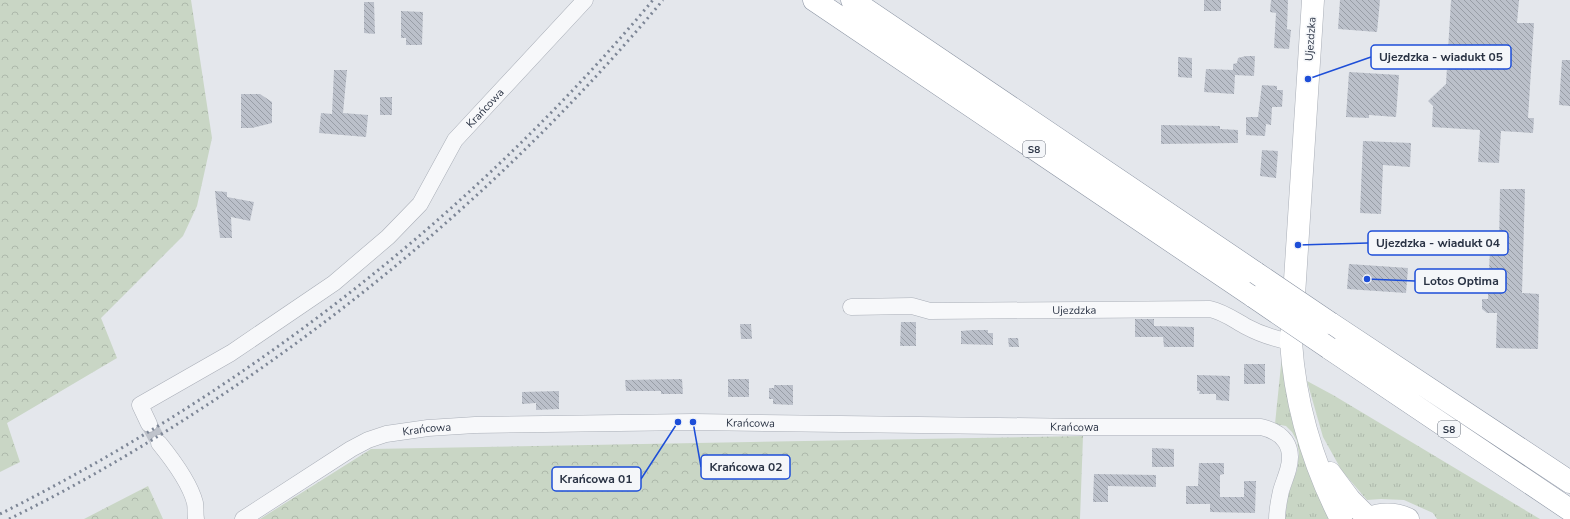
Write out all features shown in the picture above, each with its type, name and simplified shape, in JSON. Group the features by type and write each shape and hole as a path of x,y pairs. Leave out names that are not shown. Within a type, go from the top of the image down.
{"main road":[{"name":"S8","path":"814,0 1570,510"},
{"name":"S8","path":"852,0 1330,323 1570,482"},
{"name":"Ujezdzka","path":"1313,0 1291,342 1295,383 1301,410 1325,484 1341,519"},
{"name":"Ujezdzka","path":"1310,440 1334,480 1367,519"},
{"path":"1367,519 1378,515 1389,514 1408,519"}],"street":[{"name":"Krańcowa","path":"149,424 140,405 237,349 334,283 388,237 420,204 455,140 585,0"},
{"name":"Ujezdzka","path":"851,307 912,306 930,311 1210,309 1221,311 1248,327 1262,333 1291,342"},
{"name":"Krańcowa","path":"242,519 351,449 368,440 386,434 428,428 475,425 693,422 1086,427 1260,427 1272,430 1281,435 1287,443 1290,454 1289,469 1281,491 1277,519"},
{"path":"159,443 174,462 184,479 195,503 196,519"}],"green space":[{"path":"0,0 191,0 212,138 197,206 183,236 101,318 117,358 7,423 20,462 0,472"},
{"path":"1282,355 1335,519 1285,519 1288,495 1297,470 1299,454 1297,441 1292,432 1286,426 1275,424"},
{"path":"1307,381 1333,395 1540,519 1437,519 1433,513 1404,500 1367,500 1342,471 1323,437"},
{"path":"1083,436 1080,519 260,519 371,449"},
{"path":"148,486 163,519 84,519"}],"building":[{"path":"1204,0 1221,0 1221,11 1204,11"},
{"path":"1271,0 1288,0 1287,29 1291,30 1289,49 1274,48 1276,13 1270,12"},
{"path":"1340,0 1380,0 1377,32 1338,29"},
{"path":"1451,0 1519,0 1517,23 1534,23 1528,118 1534,118 1533,133 1501,131 1499,163 1478,162 1480,130 1432,127 1433,106 1428,101 1446,84"},
{"path":"364,2 374,2 375,34 364,33"},
{"path":"401,11 423,12 422,45 406,45 406,38 401,38"},
{"path":"1255,56 1254,76 1235,75 1234,94 1204,92 1206,69 1233,70 1233,64 1237,63 1238,58"},
{"path":"1178,57 1192,58 1192,78 1178,77"},
{"path":"1562,60 1570,60 1570,106 1559,105"},
{"path":"334,70 347,70 343,113 368,115 366,137 319,133 321,113 332,114"},
{"path":"1349,72 1399,75 1396,117 1369,115 1369,118 1346,117"},
{"path":"1262,85 1277,86 1277,90 1283,90 1282,107 1272,107 1271,125 1266,124 1265,136 1246,135 1246,117 1258,117"},
{"path":"241,94 260,94 272,102 272,123 252,128 241,128"},
{"path":"380,97 392,97 392,115 380,115"},
{"path":"1161,125 1220,126 1220,129 1238,130 1238,143 1161,144"},
{"path":"1363,141 1411,143 1410,167 1383,165 1381,214 1360,213"},
{"path":"1262,150 1278,151 1276,178 1260,176"},
{"path":"1500,189 1525,189 1522,293 1539,294 1538,349 1496,348 1497,313 1487,313 1482,309 1482,299 1488,299 1490,247 1499,247"},
{"path":"215,191 227,192 227,197 254,202 250,221 231,217 232,238 220,238"},
{"path":"1349,264 1408,268 1406,293 1347,289"},
{"path":"1135,319 1154,319 1154,326 1194,327 1194,347 1164,347 1163,337 1135,337"},
{"path":"901,322 916,322 916,346 900,346"},
{"path":"740,324 751,324 752,339 741,339"},
{"path":"988,330 988,333 993,333 993,345 961,344 961,331"},
{"path":"1008,338 1018,338 1019,347 1009,347"},
{"path":"1244,364 1265,364 1265,384 1244,384"},
{"path":"1197,375 1230,376 1229,401 1216,400 1216,394 1199,394 1200,391 1197,391"},
{"path":"682,379 683,394 661,394 661,391 626,391 625,380"},
{"path":"728,379 749,379 749,397 728,397"},
{"path":"774,385 793,385 793,405 773,404 773,399 769,399 769,388 774,388"},
{"path":"559,391 559,409 536,410 536,403 522,404 522,392"},
{"path":"1152,448 1174,449 1174,467 1152,467"},
{"path":"1199,463 1224,463 1224,474 1220,475 1220,497 1244,497 1244,481 1256,481 1255,513 1210,512 1210,504 1186,504 1186,486 1198,486"},
{"path":"1094,474 1156,475 1156,487 1108,486 1108,502 1093,502"}],"tunnel":[{"path":"149,424 159,443"}],"railway":[{"path":"0,514 92,465 182,411 269,353 353,290 434,224 511,153 584,78 653,0"},
{"path":"9,519 112,464 161,434 273,360 334,315 452,218 507,167 613,58 663,0"}],"place":[{"name":"Ujezdzka - wiadukt 05","path":"1308,79"},
{"name":"Ujezdzka - wiadukt 04","path":"1298,245"},
{"name":"Lotos Optima","path":"1367,279"},
{"name":"Krańcowa 01","path":"678,422"},
{"name":"Krańcowa 02","path":"693,422"}]}
